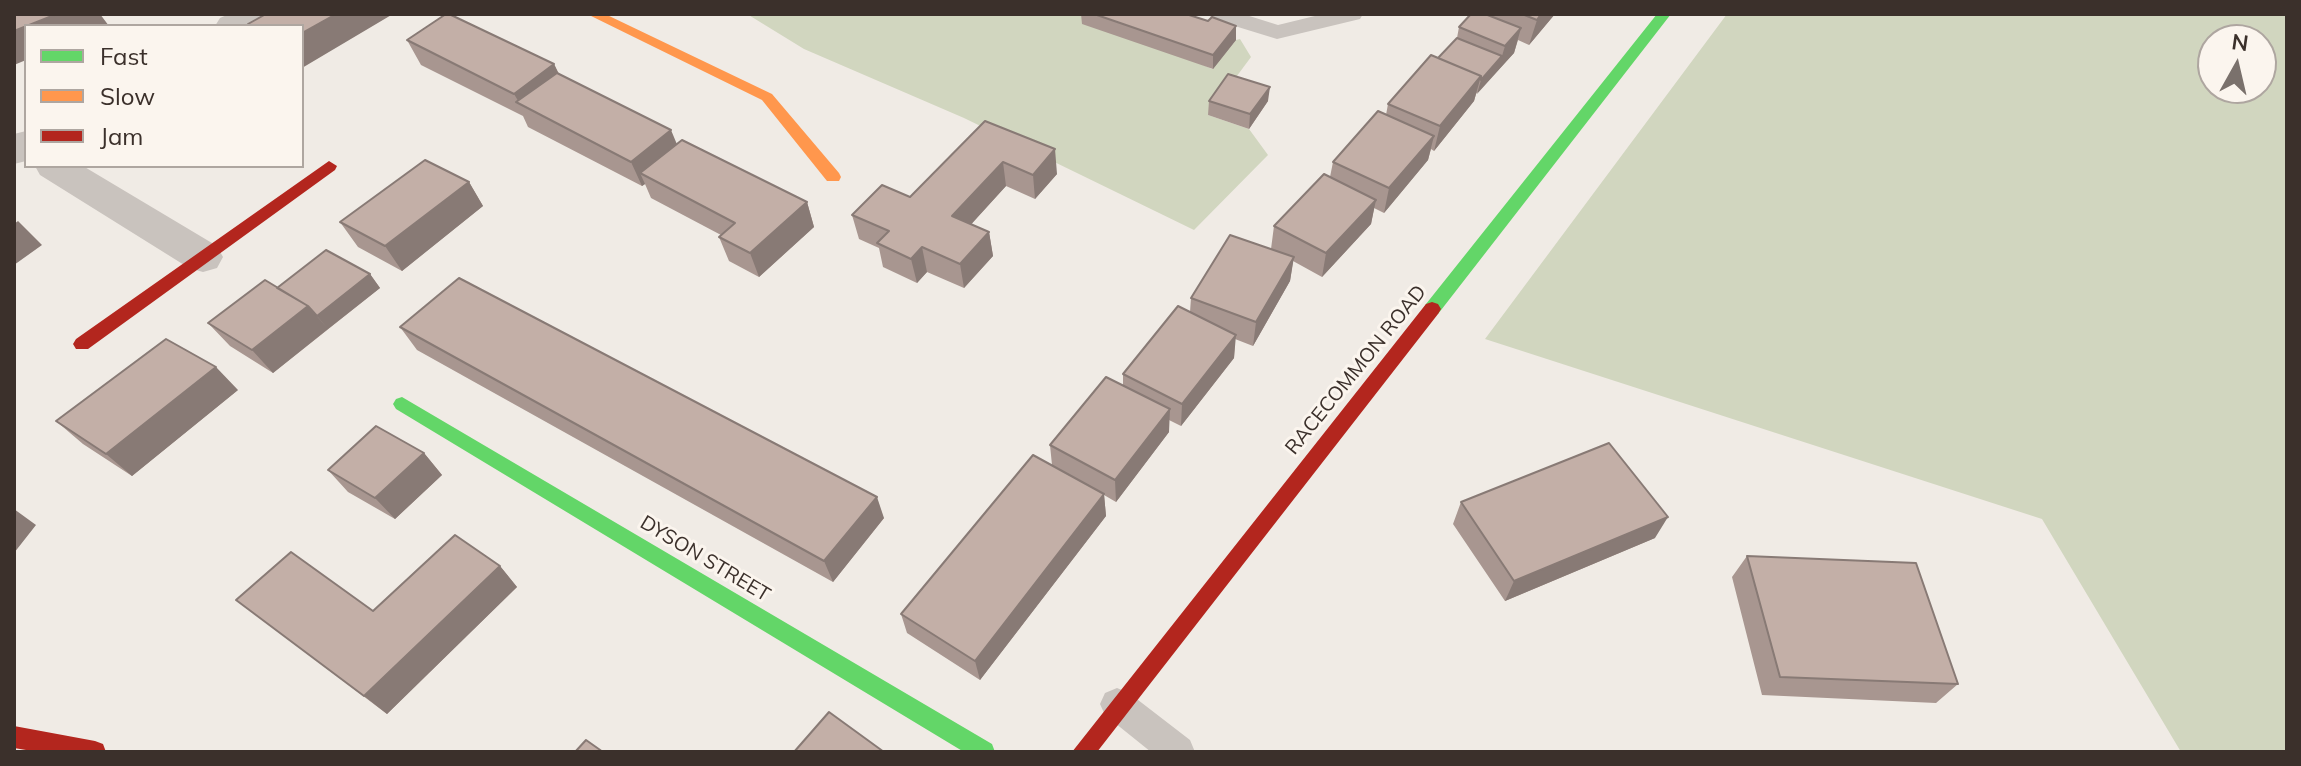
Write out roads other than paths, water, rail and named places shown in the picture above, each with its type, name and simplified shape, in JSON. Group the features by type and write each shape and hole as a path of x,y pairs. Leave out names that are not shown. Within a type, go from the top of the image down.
{"street":[{"path":"236,24 256,14"},
{"path":"594,14 767,97 833,177"},
{"name":"RACECOMMON ROAD","path":"1083,752 1117,704 1493,234 1664,14"},
{"path":"82,344 329,166"},
{"path":"56,168 203,257"},
{"name":"DYSON STREET","path":"402,404 984,752"},
{"path":"23,743 95,752"}],"lane":[{"path":"1220,14 1277,32 1352,14"},
{"path":"1117,704 1178,752"}]}
